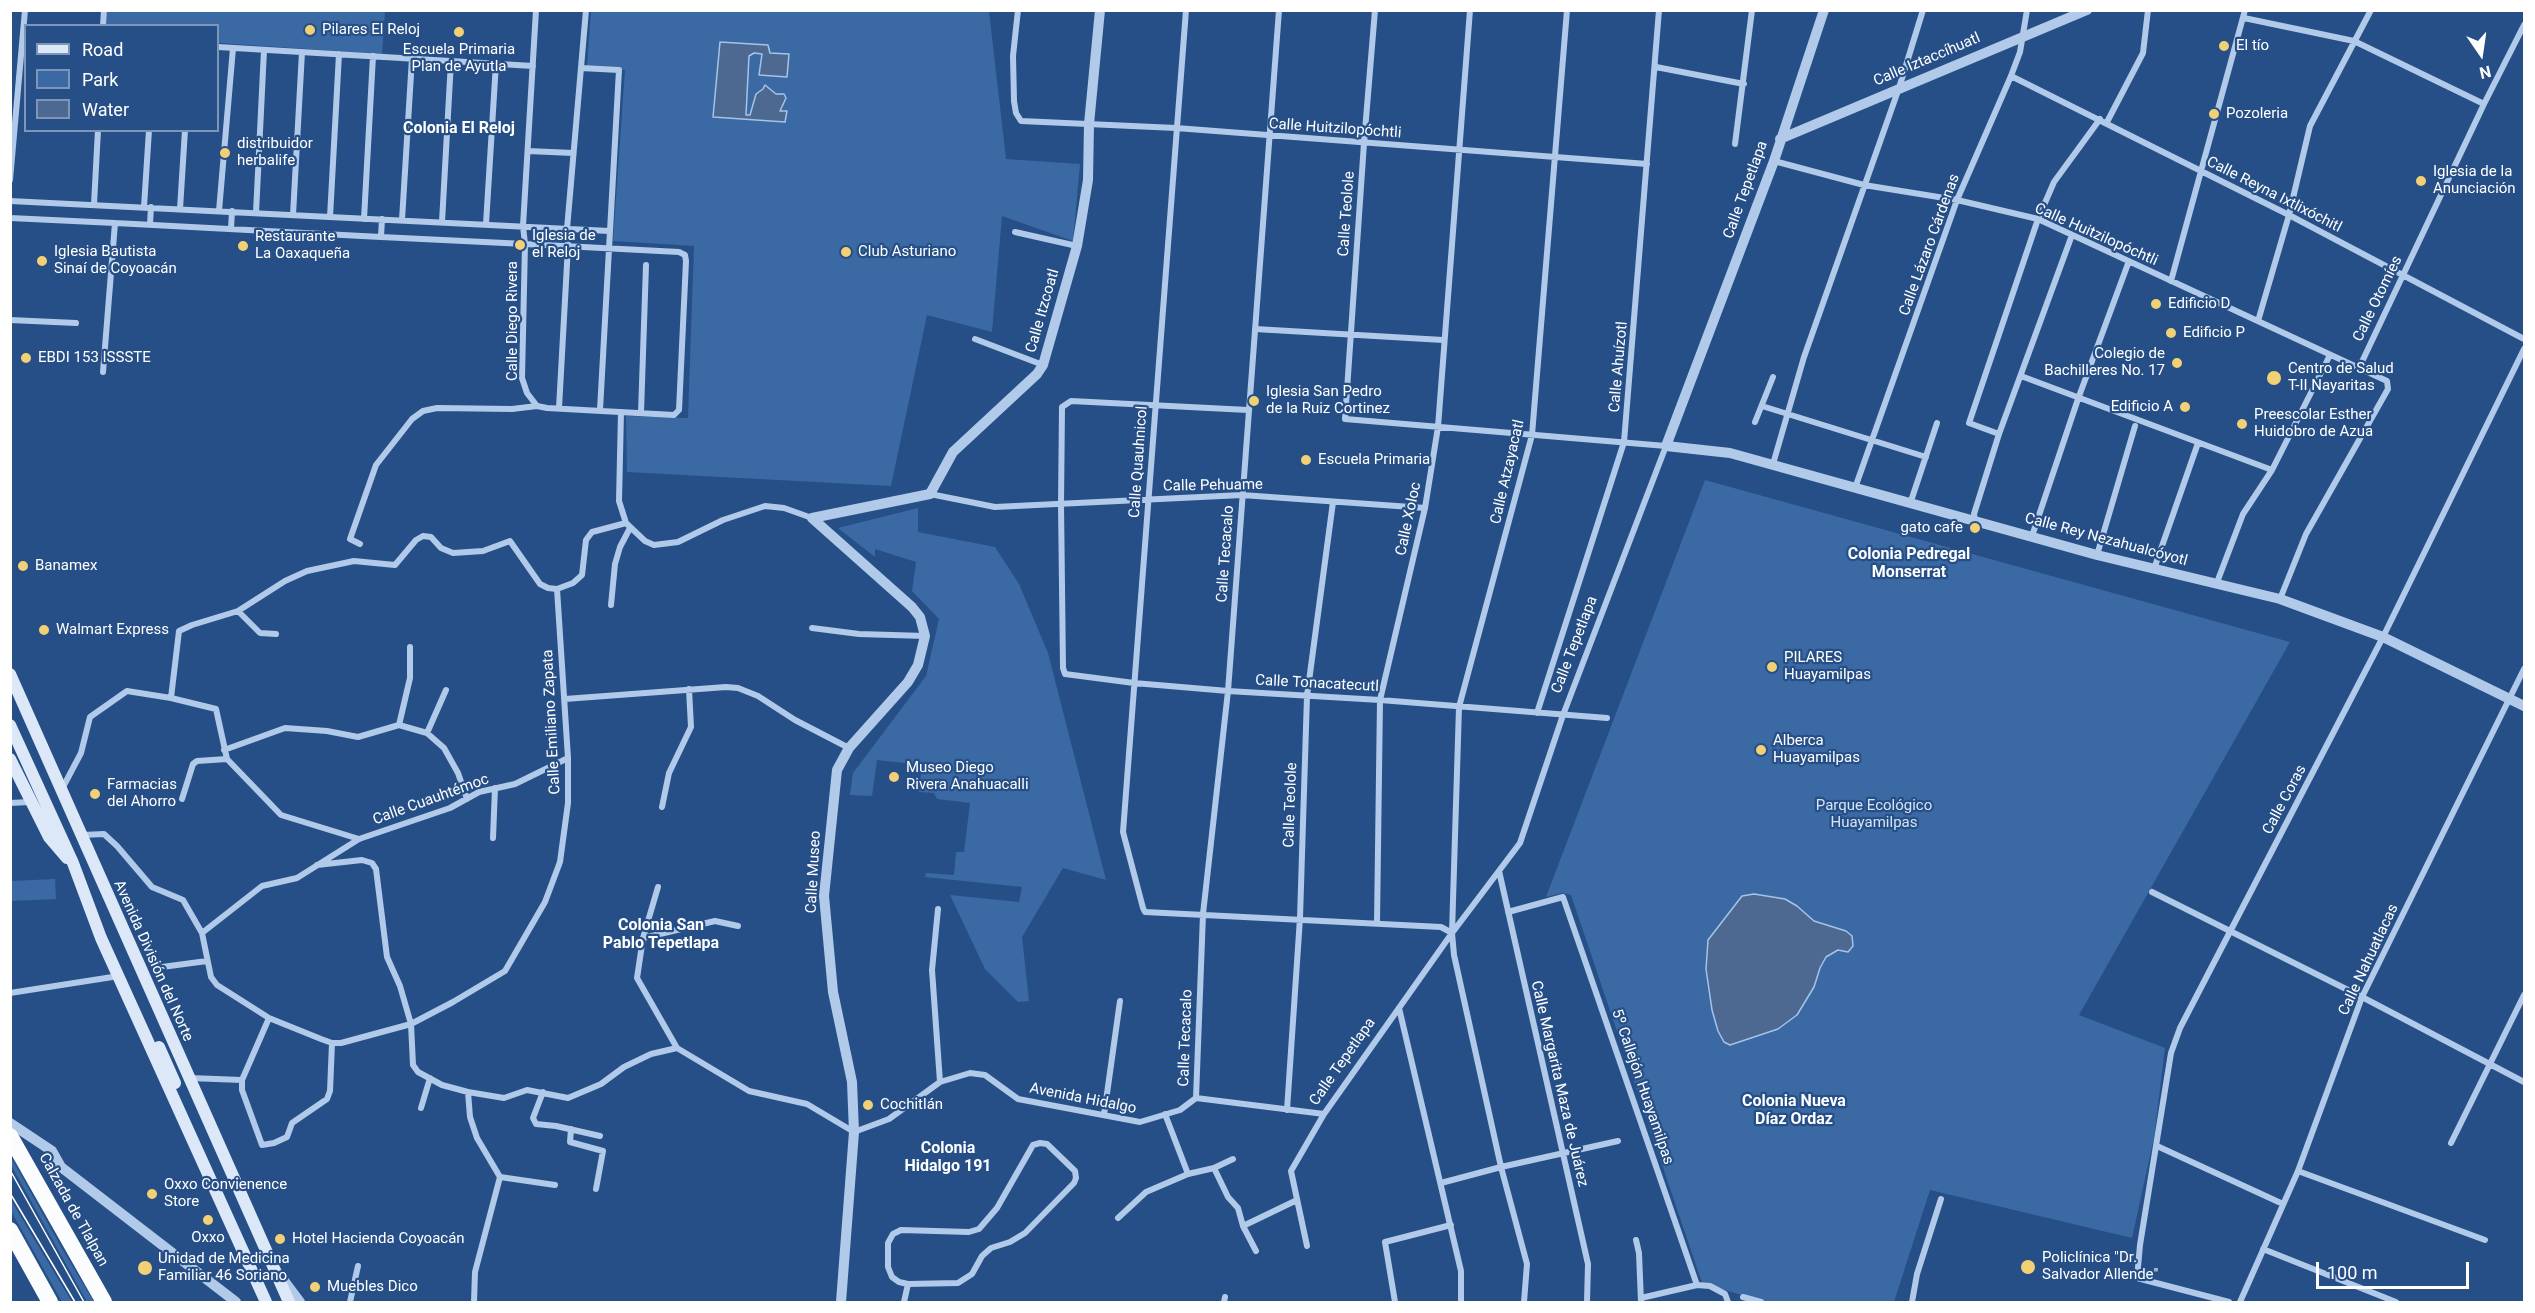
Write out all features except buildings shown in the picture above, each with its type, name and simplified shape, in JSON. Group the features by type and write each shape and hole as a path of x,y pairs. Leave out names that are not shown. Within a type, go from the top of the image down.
{"highway":[{"name":"Calzada de Tlalpan","path":"10,1136 104,1302"},
{"path":"10,1230 50,1302"}],"main road":[{"name":"Avenida División del Norte","path":"10,674 289,1302"},
{"path":"10,725 73,863 88,907 266,1302"},
{"path":"10,759 49,837 73,863"},
{"path":"135,1011 162,1053 196,1135 201,1139 207,1138 211,1128"},
{"path":"224,1212 229,1200 239,1199 244,1203"}],"street":[{"path":"10,180 25,10"},
{"name":"Calle Diego Rivera","path":"536,10 523,226 525,244 522,378 527,393 537,406"},
{"path":"559,408 567,229 586,10"},
{"name":"Calle Huitzilopóchtli","path":"1018,10 1013,56 1014,102 1016,113 1022,120 1176,128 1647,164"},
{"name":"Calle Itzcoatl","path":"930,494 953,452 1037,374 1043,365 1077,246 1088,180 1089,124 1100,10"},
{"name":"Calle Quauhnicol","path":"1186,10 1123,837 1145,912 1203,914"},
{"name":"Calle Tecacalo","path":"1196,1098 1203,914 1228,691 1279,10"},
{"name":"Calle Teolole","path":"1376,10 1364,143 1345,419 1438,427"},
{"name":"Calle Xoloc","path":"1377,923 1380,700 1425,508 1438,427 1470,10"},
{"name":"Calle Atzayacatl","path":"1524,1302 1527,1264 1501,1167 1454,955 1452,933 1459,707 1532,435 1567,10"},
{"name":"Calle Ahuízotl","path":"1537,713 1624,442 1659,10"},
{"path":"1735,144 1752,10"},
{"name":"Calle Tepetlapa","path":"1307,1246 1291,1171 1324,1114 1452,933 1520,843 1563,716 1774,161 1824,10"},
{"path":"1773,464 1804,357 1899,88 1923,10"},
{"name":"Calle Lázaro Cárdenas","path":"1855,488 1957,200 2020,52 2027,10"},
{"name":"Calle Iztaccíhuatl","path":"1780,139 2087,10"},
{"path":"2107,123 2143,53 2148,10"},
{"path":"2171,281 2245,10"},
{"path":"2258,321 2289,215 2310,126 2371,10"},
{"path":"2244,18 2354,41 2484,104"},
{"name":"Calle Otomíes","path":"2359,368 2524,25"},
{"path":"219,47 533,66"},
{"path":"219,211 233,48"},
{"path":"256,213 264,50"},
{"path":"293,215 302,52"},
{"path":"330,217 339,54"},
{"path":"364,219 373,56"},
{"path":"402,220 412,58"},
{"path":"442,222 451,61"},
{"path":"486,224 496,63"},
{"path":"1656,67 1744,84"},
{"path":"580,68 619,70 600,410"},
{"name":"Calle Reyna Ixtlixóchitl","path":"2011,76 2289,215 2524,339"},
{"path":"1999,434 1969,423 2038,219 2055,182 2100,119"},
{"path":"94,204 98,132"},
{"path":"149,132 147,207 150,225"},
{"path":"180,209 185,132"},
{"path":"528,151 573,153"},
{"name":"Calle Huitzilopóchtli","path":"1774,161 1864,185 1957,200 2038,219 2359,368"},
{"path":"10,201 609,231"},
{"path":"231,229 232,211"},
{"path":"10,218 608,248 679,252 685,255 679,410 674,415 537,406 512,409 437,408 423,411 412,419 376,465 350,539 360,544"},
{"path":"381,237 382,219"},
{"path":"103,372 116,223"},
{"path":"1015,232 1077,246"},
{"path":"1973,517 1999,434 2072,235"},
{"path":"2032,536 2078,399 2129,261"},
{"path":"641,413 646,266"},
{"path":"10,320 75,323"},
{"path":"1255,329 1443,340"},
{"path":"975,339 1043,365"},
{"name":"Calle Coras","path":"2229,1302 2137,1278 2140,1245 2171,1053 2180,1028 2383,637 2524,349"},
{"path":"2216,585 2243,514 2272,470 2330,355"},
{"path":"2280,599 2306,534 2388,389 2387,381 2359,368"},
{"path":"2021,376 2272,470"},
{"path":"1755,422 1773,377"},
{"path":"1061,504 1061,414 1065,403 1071,401 1248,410"},
{"path":"1762,406 1926,458"},
{"path":"621,412 619,501 628,525 654,545 678,542 744,511 765,506 784,508 812,518 912,607 924,624 925,636 859,634 812,628"},
{"path":"1910,504 1937,423"},
{"path":"2097,555 2135,426"},
{"path":"1438,427 1666,446"},
{"path":"2154,570 2198,442"},
{"name":"Calle Rey Nezahualcóyotl","path":"1666,446 1730,453 1910,504 1973,517 2097,555 2280,599 2383,637 2524,706"},
{"path":"812,518 930,494"},
{"name":"Calle Pehuame","path":"930,494 995,507 1242,495 1425,508"},
{"name":"Calle Teolole","path":"1287,1110 1300,918 1307,696 1333,502"},
{"name":"Calle Tonacatecutl","path":"1061,504 1063,668 1065,674 1071,677 1228,691 1380,700 1607,718"},
{"path":"171,698 179,631 238,611 285,580 307,571 354,561 395,565 416,540 423,536 431,537 441,548 453,554 483,551 510,541 540,584 556,589 573,583 582,575 586,540 592,532 628,525"},
{"path":"610,605 615,564 628,525"},
{"name":"Calle Emiliano Zapata","path":"332,1043 341,1043 411,1024 505,971 545,902 560,862 568,803 565,699 556,589"},
{"path":"238,611 260,633 276,634"},
{"name":"Calle Museo","path":"841,1302 854,1132 852,1082 832,992 824,896 837,770 849,748 908,682 918,665 925,636"},
{"path":"399,725 410,678 410,647"},
{"name":"Calle Nahuatlacas","path":"2240,1302 2298,1171 2362,997 2524,669"},
{"path":"565,699 689,689 738,688 758,696 795,720 849,748"},
{"path":"662,807 669,773 691,727 689,689"},
{"path":"427,733 446,690"},
{"path":"62,789 81,753 90,717 127,691 171,698 216,709 227,759 281,815 359,839"},
{"path":"224,750 285,728 327,731 358,737 399,725 427,733 444,748 458,773 467,799"},
{"name":"Calle Cuauhtémoc","path":"202,933 262,886 297,878 359,839 450,808 479,792 515,784 568,758"},
{"path":"182,799 193,764 197,760 227,759"},
{"path":"494,838 495,788"},
{"path":"10,803 30,802"},
{"path":"82,835 104,834 152,887 183,900 202,933 211,977 217,985 269,1018 332,1043 330,1091 327,1099 292,1122 287,1137 262,1145 242,1090 242,1080 269,1018"},
{"path":"317,865 362,860 372,863 376,869 387,957 400,986 411,1024 413,1065 415,1069 442,1085 504,1098 523,1090 543,1092 561,1098 582,1094 601,1084 624,1066 651,1054 677,1048"},
{"name":"Calle Margarita Maza de Juárez","path":"1499,871 1588,1264 1587,1302"},
{"path":"658,887 643,938 637,978 677,1048 749,1092 807,1104 854,1132"},
{"path":"2152,892 2362,997 2524,1083"},
{"name":"5º Callejón Huayamilpas","path":"1508,912 1563,897 1697,1286"},
{"path":"938,909 932,970 940,1082"},
{"path":"1203,914 1441,927 1452,933"},
{"path":"643,938 715,921 738,926"},
{"path":"162,967 207,961"},
{"path":"10,993 119,976"},
{"path":"2451,1143 2524,995"},
{"path":"1104,1114 1120,1001"},
{"path":"1399,1008 1461,1271 1461,1302"},
{"name":"Avenida Hidalgo","path":"854,1132 889,1119 940,1082 970,1073 982,1074 1018,1099 1140,1122 1185,1108 1196,1098"},
{"path":"188,1078 242,1080"},
{"path":"421,1108 430,1078"},
{"path":"468,1092 470,1117 477,1138 500,1177 475,1272 474,1302"},
{"path":"543,1092 533,1118 534,1122 600,1136"},
{"path":"1196,1098 1324,1114"},
{"path":"1165,1114 1188,1174"},
{"path":"10,1123 52,1151 61,1167 236,1302"},
{"path":"571,1129 570,1142 603,1151 596,1189"},
{"path":"1441,1183 1618,1141"},
{"path":"1047,1144 1075,1171 1074,1183 1025,1233 1010,1242 991,1248 982,1256 972,1275 966,1280 958,1283 908,1284 892,1277 888,1267 888,1243 894,1234 901,1230 969,1232 979,1229 997,1208 1033,1145 1047,1144"},
{"path":"2157,1146 2283,1204"},
{"path":"1118,1218 1146,1192 1188,1174 1214,1168 1233,1159"},
{"path":"1214,1168 1228,1197 1238,1208 1243,1227 1256,1251"},
{"path":"2298,1171 2485,1240"},
{"path":"500,1177 555,1185"},
{"path":"1912,1302 1917,1274 1941,1199"},
{"path":"1243,1227 1297,1200"},
{"path":"1395,1302 1385,1242 1451,1225"},
{"path":"1635,1240 1639,1253 1641,1300 1697,1286 1710,1286 1725,1294 1728,1302"},
{"path":"2264,1250 2397,1302"},
{"name":"Avenida División del Norte","path":"269,1260 300,1302"},
{"path":"350,1302 358,1266"},
{"path":"904,1302 908,1284"},
{"path":"1743,1297 1761,1302"}],"green space":[{"path":"107,11 385,11 382,54 219,43 219,24 106,24"},
{"name":"Club Asturiano","path":"591,11 989,11 1006,159 1080,164 1073,241 1002,216 992,332 927,315 891,486 627,472 626,416 688,418 694,246 613,241 625,70 587,67"},
{"name":"Parque Ecológico Huayamilpas","path":"1705,480 2290,642 2079,1015 2165,1048 2154,1138 2132,1238 1930,1190 1894,1302 1765,1302 1702,1283 1571,895 1562,893 1546,897"},
{"path":"918,508 918,532 995,547 1019,584 1048,653 1106,880 1063,868 1022,937 1029,1001 1018,1002 985,969 950,895 1019,902 1022,887 925,877 926,873 954,875 956,852 964,852 970,803 937,799 934,793 919,792 922,765 877,760 872,796 850,795 853,773 926,676 939,619 912,591 916,562 875,549 875,557 838,528"},
{"path":"55,879 56,899 11,901 11,881"},
{"path":"11,1157 94,1302 87,1302 11,1165"},
{"path":"10,1198 72,1302 62,1302 11,1211"}],"water":[{"path":"720,42 768,45 770,53 789,54 787,77 759,75 762,54 754,53 749,56 746,115 750,115 756,94 765,85 776,94 784,94 786,98 780,111 787,111 785,122 713,117"},
{"path":"1754,894 1785,899 1814,921 1846,931 1852,936 1853,946 1848,952 1838,950 1826,957 1814,987 1797,1015 1778,1029 1730,1045 1724,1042 1718,1031 1712,1010 1706,969 1708,940 1742,896"}],"tram line":[{"path":"10,1170 84,1302"},
{"path":"10,1193 75,1302"}],"place":[{"name":"Pilares El Reloj","path":"310,30"},
{"name":"Escuela Primaria Plan de Ayutla","path":"459,32"},
{"name":"El tío","path":"2224,46"},
{"name":"Pozoleria","path":"2214,114"},
{"name":"distribuidor herbalife","path":"225,153"},
{"name":"Iglesia de la Anunciación","path":"2421,181"},
{"name":"Iglesia de el Reloj","path":"520,245"},
{"name":"Restaurante La Oaxaqueña","path":"243,246"},
{"name":"Club Asturiano","path":"846,252"},
{"name":"Iglesia Bautista Sinaí de Coyoacán","path":"42,261"},
{"name":"Edificio D","path":"2156,304"},
{"name":"Edificio P","path":"2171,333"},
{"name":"EBDI 153 ISSSTE","path":"26,358"},
{"name":"Colegio de Bachilleres No. 17","path":"2177,363"},
{"name":"Centro de Salud T-II Nayaritas","path":"2274,378"},
{"name":"Iglesia San Pedro de la Ruiz Cortinez","path":"1254,401"},
{"name":"Edificio A","path":"2185,407"},
{"name":"Preescolar Esther Huidobro de Azua","path":"2242,424"},
{"name":"Escuela Primaria","path":"1306,460"},
{"name":"gato cafe","path":"1975,528"},
{"name":"Banamex","path":"23,566"},
{"name":"Walmart Express","path":"44,630"},
{"name":"PILARES Huayamilpas","path":"1772,667"},
{"name":"Alberca Huayamilpas","path":"1761,750"},
{"name":"Museo Diego Rivera Anahuacalli","path":"894,777"},
{"name":"Farmacias del Ahorro","path":"95,794"},
{"name":"Cochitlán","path":"868,1105"},
{"name":"Oxxo Convienence Store","path":"152,1194"},
{"name":"Oxxo","path":"208,1220"},
{"name":"Hotel Hacienda Coyoacán","path":"280,1239"},
{"name":"Policlínica \"Dr. Salvador Allende\"","path":"2028,1267"},
{"name":"Unidad de Medicina Familiar 46 Soriano","path":"145,1268"},
{"name":"Muebles Dico","path":"315,1287"}],"district":[{"name":"Colonia El Reloj","path":"459,129"},
{"name":"Colonia Pedregal Monserrat","path":"1909,564"},
{"name":"Colonia San Pablo Tepetlapa","path":"661,935"},
{"name":"Colonia Nueva Díaz Ordaz","path":"1794,1111"},
{"name":"Colonia Hidalgo 191","path":"948,1158"}]}
